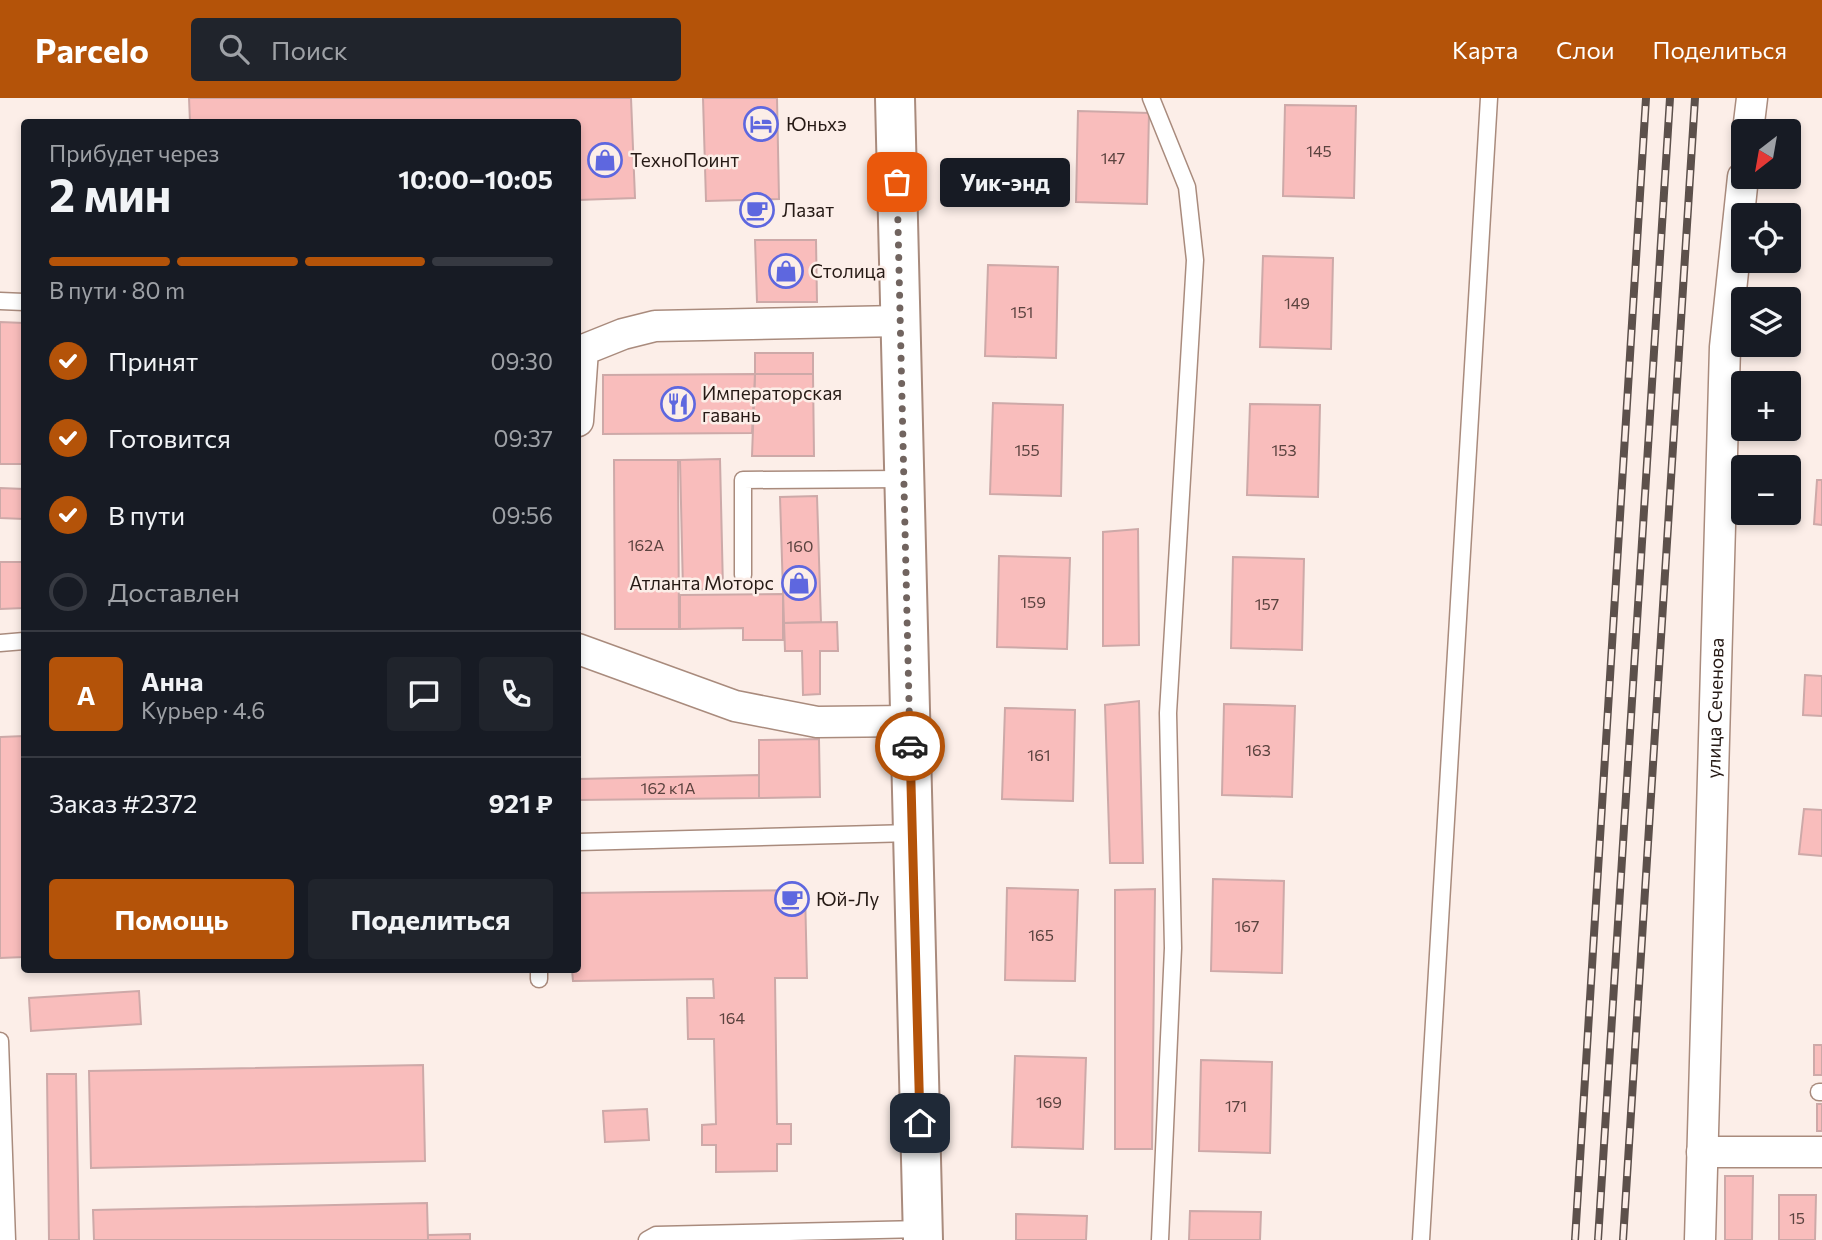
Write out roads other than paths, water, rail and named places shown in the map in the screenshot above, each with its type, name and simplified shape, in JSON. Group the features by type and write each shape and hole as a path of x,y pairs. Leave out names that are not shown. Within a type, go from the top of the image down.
{"highway":[{"path":"895,98 923,1235"}],"street":[{"path":"1749,119 1752,98"},
{"name":"улица Сеченова","path":"1700,1240 1725,347 1742,189"},
{"path":"581,350 623,334 655,326 900,321"},
{"path":"581,650 735,706 817,722 909,720"},
{"path":"1702,1152 1822,1152"}],"lane":[{"path":"1151,98 1187,187 1195,260 1168,713 1173,948 1160,1240"},
{"path":"1421,1240 1489,98"},
{"path":"0,301 21,302"},
{"path":"743,575 743,480 904,479"},
{"path":"0,643 21,641"},
{"path":"581,842 912,833"},
{"path":"0,1041 7,1240"},
{"path":"647,1240 656,1235 923,1235"}],"railway":[{"path":"1575,1240 1646,98"},
{"path":"1598,1240 1670,98"},
{"path":"1623,1240 1695,98"}],"place":[{"name":"Юньхэ","path":"761,124"},
{"name":"ТехноПоинт","path":"605,160"},
{"name":"Уик-энд","path":"897,182"},
{"name":"Лазат","path":"757,210"},
{"name":"Столица","path":"786,271"},
{"name":"Императорская гавань","path":"678,404"},
{"name":"Атланта Моторс","path":"799,583"},
{"name":"Юй-Лу","path":"792,899"}]}
